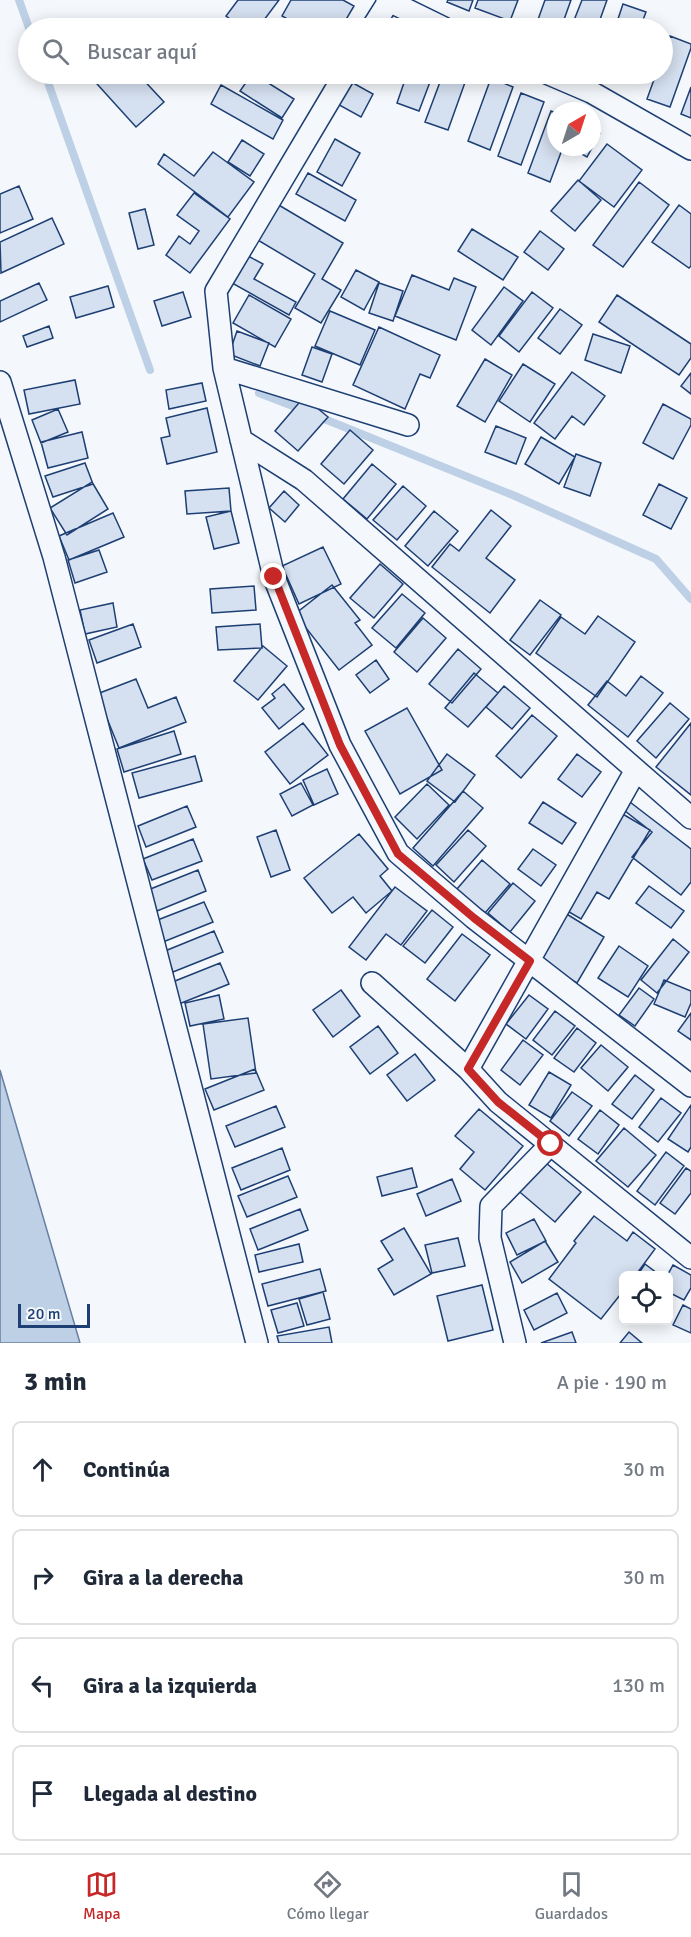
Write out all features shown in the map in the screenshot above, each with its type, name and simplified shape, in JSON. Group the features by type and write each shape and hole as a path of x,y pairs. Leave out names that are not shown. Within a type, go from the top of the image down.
{"street":[{"path":"378,18 388,0 424,18"},
{"path":"339,84 216,291 224,368 274,577 340,745 398,854 474,918 691,1086"},
{"path":"572,84 591,92 691,149"},
{"path":"224,368 408,425"},
{"path":"0,382 54,557 258,1343"},
{"path":"241,440 304,480 691,818"},
{"path":"468,1069 636,770"},
{"path":"372,982 468,1069 498,1102 691,1258"},
{"path":"515,1343 490,1238 491,1206 551,1144"}],"water":[{"path":"0,1070 80,1343 0,1343"}],"building":[{"path":"238,0 279,0 266,18 229,18 226,16"},
{"path":"291,0 343,0 354,6 347,18 286,18 282,16"},
{"path":"448,0 473,0 469,11 447,2"},
{"path":"478,0 518,0 511,18 502,18 475,8"},
{"path":"545,0 571,0 565,18 539,18"},
{"path":"582,0 607,0 601,18 575,18"},
{"path":"623,4 646,12 644,18 618,18"},
{"path":"673,37 691,44 670,107 647,99 652,84 673,84"},
{"path":"97,84 147,84 164,102 136,127"},
{"path":"245,84 270,84 294,99 282,118 240,91"},
{"path":"341,84 355,84 373,94 361,117 332,101"},
{"path":"404,84 429,84 419,111 397,103"},
{"path":"439,84 464,84 448,130 425,122"},
{"path":"489,84 506,84 513,87 490,150 468,141"},
{"path":"221,85 283,120 273,139 211,104"},
{"path":"691,87 691,118 681,114"},
{"path":"521,93 544,102 521,165 498,156"},
{"path":"547,122 547,156 560,156 550,182 528,173"},
{"path":"335,139 360,153 342,186 317,172"},
{"path":"242,140 264,154 250,176 228,162"},
{"path":"607,144 642,170 614,207 579,181 598,156 601,156 601,152"},
{"path":"213,152 254,182 228,217 158,164 164,154 194,176"},
{"path":"308,173 356,200 345,221 296,194"},
{"path":"578,180 601,200 575,231 551,211"},
{"path":"639,182 669,205 623,267 593,245"},
{"path":"19,186 33,219 0,233 0,194"},
{"path":"194,193 230,219 190,273 166,255 179,236 190,244 199,231 177,215"},
{"path":"277,204 343,243 322,279 341,290 321,323 295,308 315,274 256,239"},
{"path":"679,205 691,214 691,266 689,268 652,242"},
{"path":"145,209 154,245 138,249 129,213"},
{"path":"52,218 64,244 1,273 0,242"},
{"path":"472,229 518,257 503,280 458,251"},
{"path":"540,231 564,249 548,270 524,252"},
{"path":"248,256 263,264 254,279 296,302 289,315 232,283"},
{"path":"356,270 379,282 364,310 341,297"},
{"path":"412,275 449,290 454,278 476,287 456,340 395,316"},
{"path":"39,283 47,300 0,322 0,301"},
{"path":"379,283 403,291 393,321 369,313"},
{"path":"108,286 114,307 76,318 70,297"},
{"path":"504,287 523,301 491,345 472,330"},
{"path":"183,292 191,317 162,326 154,301"},
{"path":"532,292 553,308 519,352 499,336"},
{"path":"249,295 291,319 275,347 233,323"},
{"path":"617,295 691,344 691,358 679,375 599,322"},
{"path":"560,309 582,325 560,354 538,338"},
{"path":"330,311 375,330 360,365 315,346"},
{"path":"49,326 53,338 27,347 23,336"},
{"path":"379,327 440,355 430,378 420,374 405,409 353,385"},
{"path":"237,331 269,343 260,366 229,354"},
{"path":"593,334 630,346 621,373 585,360"},
{"path":"312,347 332,354 322,382 302,375"},
{"path":"485,359 512,375 485,422 457,406"},
{"path":"523,364 555,384 530,422 499,401"},
{"path":"572,372 605,396 584,425 572,416 555,439 534,423"},
{"path":"691,373 691,394 681,386"},
{"path":"75,380 80,404 29,414 24,390"},
{"path":"202,383 206,401 169,409 166,390"},
{"path":"304,397 328,417 298,451 275,431"},
{"path":"663,404 691,419 691,425 673,459 643,443"},
{"path":"207,408 217,452 167,464 161,438 170,436 166,418"},
{"path":"58,409 68,432 41,443 32,420"},
{"path":"496,426 526,438 516,464 485,452"},
{"path":"350,430 373,450 344,484 321,464"},
{"path":"82,432 88,458 48,468 41,442"},
{"path":"541,437 575,457 559,484 525,464"},
{"path":"576,454 601,463 590,496 564,487"},
{"path":"85,463 93,484 53,497 45,476"},
{"path":"372,464 396,484 367,519 343,499"},
{"path":"92,482 108,509 67,535 50,508"},
{"path":"659,484 687,498 671,529 643,515"},
{"path":"403,486 426,506 397,540 373,520"},
{"path":"229,488 231,511 187,514 185,491"},
{"path":"284,491 299,505 285,522 269,508"},
{"path":"491,510 511,526 486,558 515,580 490,613 432,567 450,544 459,551"},
{"path":"231,511 239,543 214,549 206,517"},
{"path":"434,511 458,531 428,566 405,546"},
{"path":"113,513 124,537 69,560 59,536"},
{"path":"323,547 341,584 299,604 282,566"},
{"path":"99,550 107,572 75,583 68,560"},
{"path":"380,564 403,584 374,618 350,598"},
{"path":"332,585 360,620 355,623 372,645 339,670 295,614"},
{"path":"254,586 256,610 212,613 210,589"},
{"path":"402,594 425,613 396,648 372,628"},
{"path":"540,600 561,615 530,655 510,640"},
{"path":"113,603 117,627 85,634 80,610"},
{"path":"598,616 635,642 597,697 536,653 561,617 585,634"},
{"path":"423,618 446,638 417,672 394,652"},
{"path":"133,624 141,647 97,663 89,640"},
{"path":"260,624 262,648 218,650 216,627"},
{"path":"263,646 287,666 258,700 234,681"},
{"path":"458,649 481,669 452,703 429,684"},
{"path":"376,660 389,679 370,693 356,675"},
{"path":"474,673 498,693 468,727 445,708"},
{"path":"641,676 663,693 628,737 588,705 607,681 626,696"},
{"path":"136,679 148,708 176,697 186,722 119,748 97,694"},
{"path":"284,684 304,709 279,729 262,708 275,698 272,694"},
{"path":"504,686 530,708 512,729 486,707"},
{"path":"670,703 689,719 656,758 637,741"},
{"path":"407,708 442,770 400,794 365,731"},
{"path":"532,715 557,736 521,778 496,756"},
{"path":"303,723 328,755 290,784 265,752"},
{"path":"691,723 691,795 656,767"},
{"path":"174,731 181,754 124,772 117,749"},
{"path":"447,754 475,775 455,802 427,781"},
{"path":"577,754 601,772 582,797 558,779"},
{"path":"195,756 202,781 139,798 132,773"},
{"path":"327,769 338,794 314,805 303,780"},
{"path":"301,783 313,805 292,816 280,794"},
{"path":"427,784 449,805 417,839 395,817"},
{"path":"463,791 483,808 433,866 413,848"},
{"path":"626,799 691,849 691,882 681,895 632,857 652,832 620,807"},
{"path":"543,802 576,823 562,844 529,823"},
{"path":"187,806 196,827 146,847 138,826"},
{"path":"621,813 650,830 609,899 597,892 581,919 564,909"},
{"path":"276,830 290,870 271,877 257,837"},
{"path":"468,830 486,846 454,882 436,865"},
{"path":"359,834 388,869 380,876 392,891 366,913 353,897 332,913 304,878"},
{"path":"193,839 202,861 152,880 143,859"},
{"path":"533,849 556,865 541,886 518,869"},
{"path":"482,860 510,884 485,913 457,889"},
{"path":"198,870 206,891 157,911 148,890"},
{"path":"513,883 535,901 510,932 488,913"},
{"path":"649,886 684,911 671,928 636,903"},
{"path":"395,887 427,911 401,945 386,934 366,960 349,947"},
{"path":"204,902 213,922 163,942 155,921"},
{"path":"432,910 453,927 425,963 403,946"},
{"path":"565,913 604,937 577,983 537,960"},
{"path":"214,931 223,952 173,972 165,951"},
{"path":"462,934 490,955 455,1001 427,979"},
{"path":"673,939 689,952 657,993 641,980"},
{"path":"619,946 648,966 628,997 598,978"},
{"path":"220,963 229,984 179,1004 170,983"},
{"path":"664,980 691,991 691,1003 685,1017 654,1004"},
{"path":"639,988 654,999 635,1026 619,1015"},
{"path":"341,990 360,1016 333,1037 313,1010"},
{"path":"219,995 224,1019 190,1026 185,1003"},
{"path":"529,995 548,1009 526,1039 506,1024"},
{"path":"555,1011 575,1026 552,1055 533,1040"},
{"path":"691,1013 691,1040 678,1031"},
{"path":"248,1018 256,1073 211,1079 203,1024"},
{"path":"378,1026 398,1053 370,1074 350,1047"},
{"path":"577,1028 596,1043 574,1072 554,1058"},
{"path":"523,1040 543,1055 520,1085 501,1070"},
{"path":"601,1045 628,1067 608,1091 581,1068"},
{"path":"415,1054 435,1080 407,1101 387,1075"},
{"path":"255,1069 264,1090 214,1110 205,1089"},
{"path":"549,1072 571,1085 551,1118 529,1105"},
{"path":"635,1075 654,1090 632,1119 612,1104"},
{"path":"572,1092 592,1106 569,1136 550,1121"},
{"path":"661,1098 681,1113 658,1142 639,1127"},
{"path":"691,1105 691,1147 688,1152 668,1139"},
{"path":"276,1106 285,1127 235,1147 226,1126"},
{"path":"479,1109 523,1146 485,1190 460,1169 474,1152 455,1136"},
{"path":"600,1110 619,1125 598,1154 578,1139"},
{"path":"624,1128 656,1155 628,1187 596,1161"},
{"path":"282,1148 290,1170 241,1190 232,1168"},
{"path":"666,1152 684,1166 655,1205 637,1191"},
{"path":"540,1158 581,1192 555,1222 515,1188"},
{"path":"412,1168 417,1187 382,1196 377,1177"},
{"path":"686,1168 691,1171 691,1193 675,1214 660,1203"},
{"path":"288,1176 297,1197 247,1217 238,1196"},
{"path":"452,1179 461,1201 426,1216 417,1194"},
{"path":"300,1209 308,1230 258,1250 250,1229"},
{"path":"594,1216 627,1241 633,1232 655,1249 639,1271 619,1271 619,1296 601,1319 549,1279 576,1243 574,1241"},
{"path":"534,1219 546,1241 517,1255 506,1233"},
{"path":"404,1228 431,1274 394,1295 378,1269 393,1260 381,1241"},
{"path":"458,1238 465,1266 432,1273 425,1245"},
{"path":"545,1241 558,1262 522,1283 510,1262"},
{"path":"299,1244 303,1262 259,1272 255,1255"},
{"path":"645,1264 654,1271 640,1271"},
{"path":"673,1265 691,1275 691,1288 684,1300 673,1294 673,1271 670,1271"},
{"path":"320,1269 326,1291 268,1306 262,1284"},
{"path":"482,1285 493,1330 448,1341 437,1296"},
{"path":"323,1292 330,1319 307,1325 299,1299"},
{"path":"557,1293 567,1313 534,1330 524,1310"},
{"path":"297,1303 304,1326 278,1333 271,1310"},
{"path":"683,1305 691,1309 691,1333 673,1325"},
{"path":"329,1327 332,1343 279,1343 277,1336"},
{"path":"572,1332 576,1343 541,1343"},
{"path":"629,1332 642,1343 620,1343"}],"waterway":[{"path":"19,0 25,18"},
{"path":"49,84 150,370"},
{"path":"259,393 303,410"},
{"path":"317,416 515,496 656,559 691,599"}],"route":[{"path":"274,577 340,745 398,854 474,918 530,961 468,1069 498,1102 551,1144"}]}
